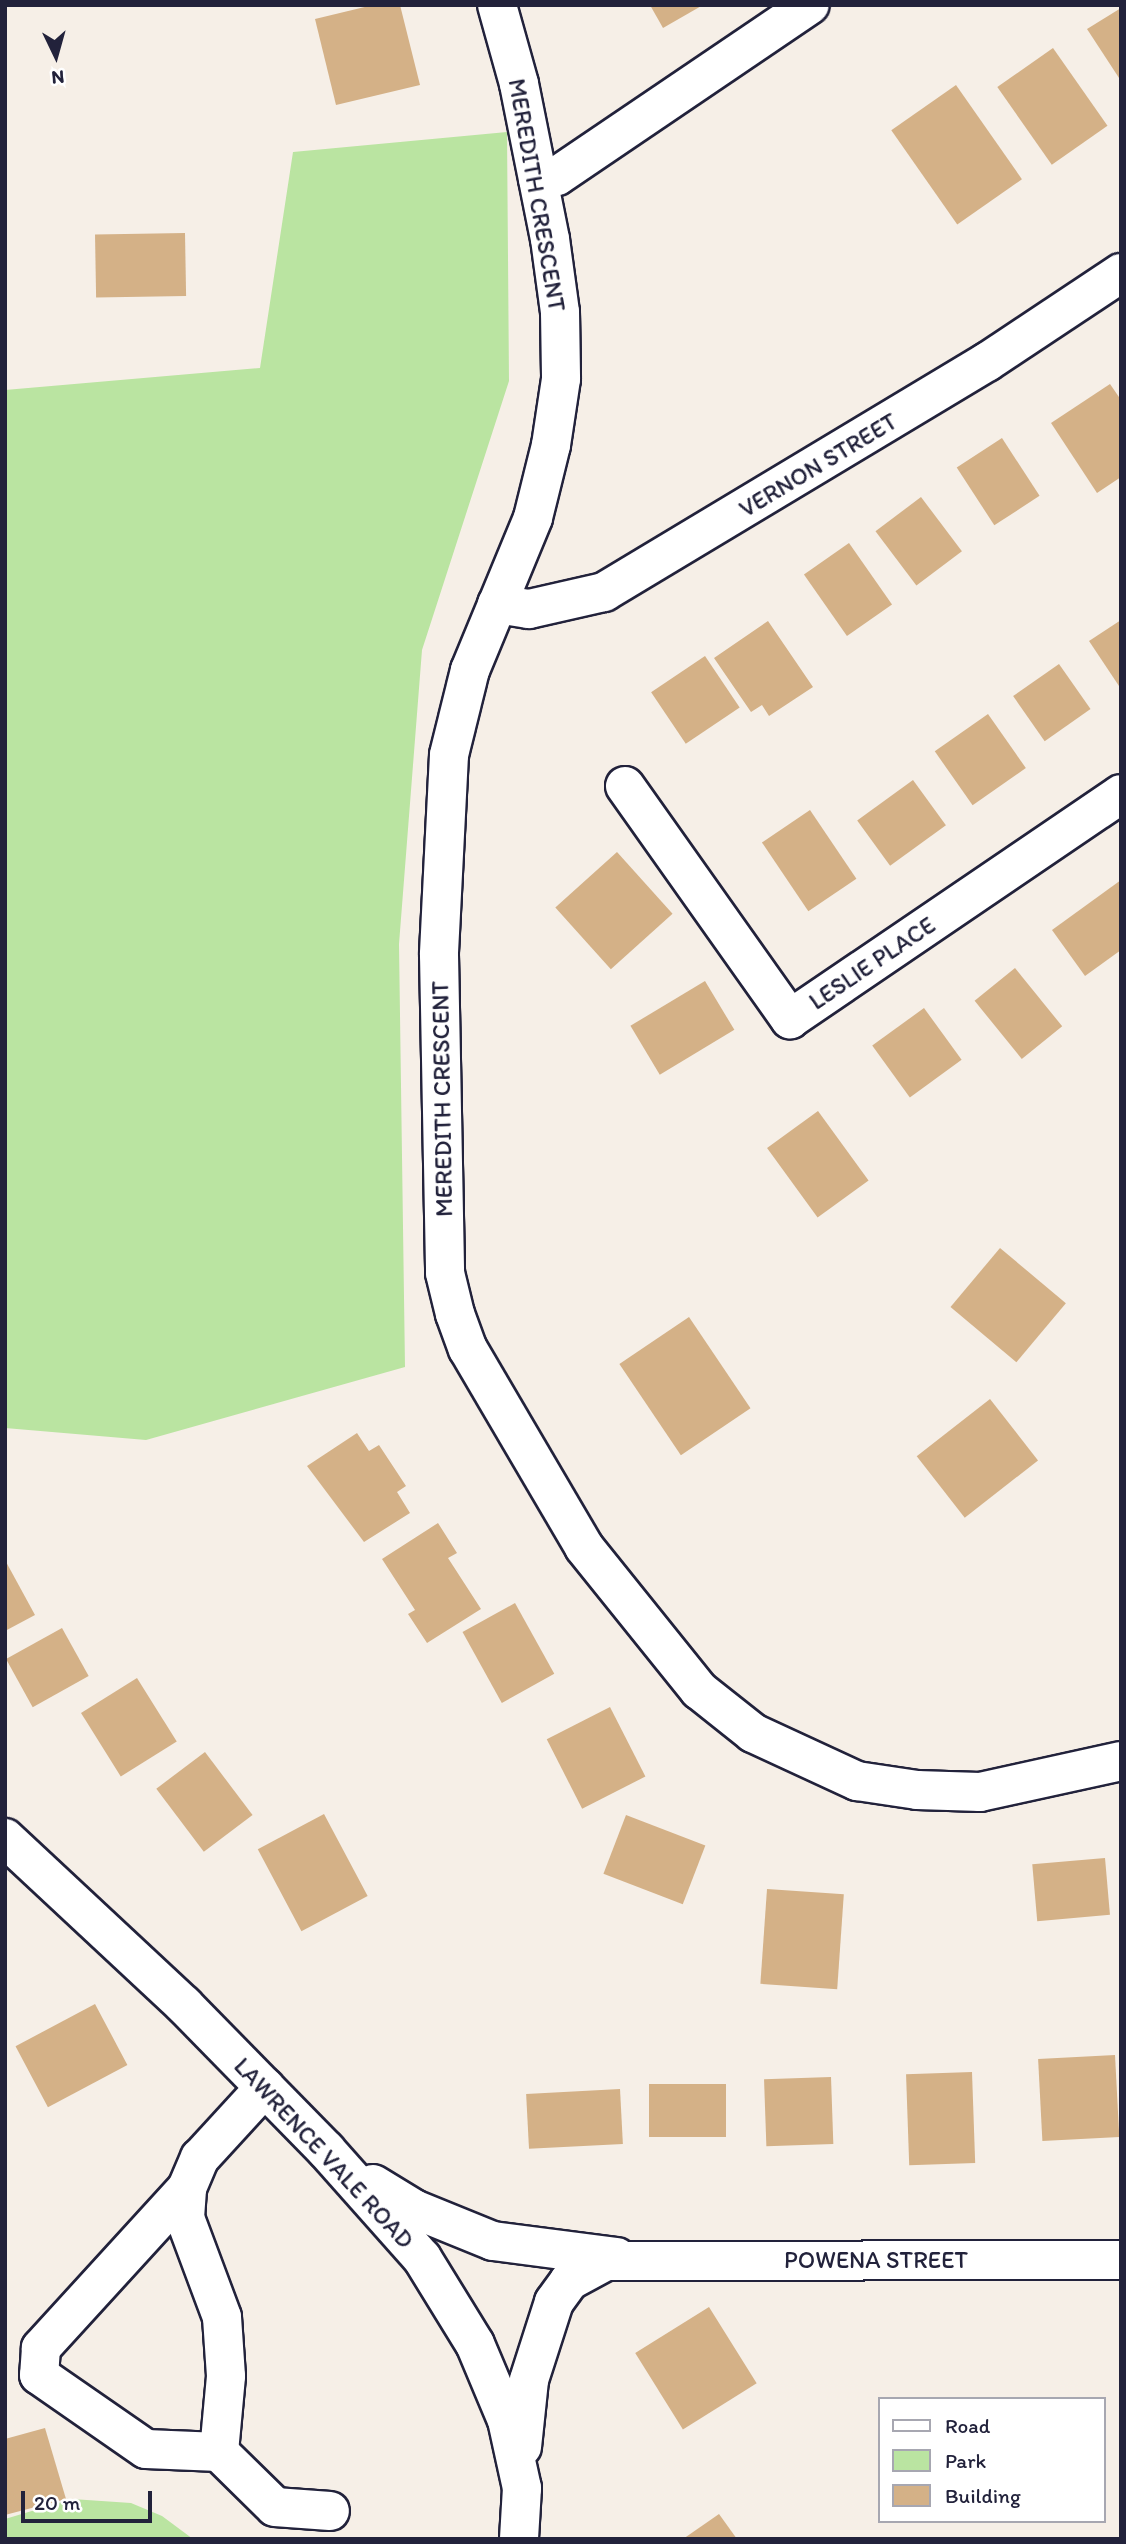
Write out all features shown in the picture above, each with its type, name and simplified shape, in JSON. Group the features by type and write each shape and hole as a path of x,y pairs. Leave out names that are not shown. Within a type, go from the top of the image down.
{"street":[{"name":"MEREDITH CRESCENT","path":"497,5 538,179 560,312 561,379 551,445 533,518 470,670 449,755 439,955 445,1273 468,1349 584,1547 699,1689 753,1733 857,1781 917,1790 980,1792 1121,1761"},
{"path":"538,179 557,176 810,5"},
{"name":"VERNON STREET","path":"497,604 529,609 604,592 987,362 1121,273"},
{"name":"LESLIE PLACE","path":"625,786 790,1019 1121,794"},
{"name":"LAWRENCE VALE ROAD","path":"5,1838 265,2087 326,2150 422,2258 475,2344 507,2420 522,2488 519,2539"},
{"path":"265,2087 200,2158 187,2188 41,2348 39,2375 146,2449 219,2452 275,2507 330,2511"},
{"name":"POWENA STREET","path":"326,2150 383,2192 456,2229 525,2248 632,2258 1121,2260"},
{"path":"187,2188 185,2218 222,2317 226,2376 219,2452"},
{"name":"POWENA STREET","path":"522,2488 529,2380 554,2302 569,2281 589,2267 632,2258"}],"green space":[{"path":"507,132 509,381 422,650 399,944 405,1367 146,1440 5,1428 5,390 260,368 293,152"},
{"path":"72,2499 131,2503 162,2516 193,2539 5,2539 5,2519"}],"building":[{"path":"373,5 400,5 420,85 336,105 315,19"},
{"path":"650,5 703,5 663,28"},
{"path":"1121,8 1121,81 1087,29"},
{"path":"1053,48 1107,126 1052,165 997,87"},
{"path":"956,85 1022,179 957,225 891,130"},
{"path":"185,233 186,296 96,298 95,235"},
{"path":"1110,384 1121,400 1121,477 1097,493 1051,423"},
{"path":"1002,438 1040,496 994,525 957,467"},
{"path":"921,497 962,551 916,586 875,531"},
{"path":"849,543 892,604 847,636 804,575"},
{"path":"1121,620 1121,689 1089,641"},
{"path":"768,621 813,687 769,716 762,705 751,712 714,658"},
{"path":"705,656 740,707 686,744 651,692"},
{"path":"1059,664 1091,709 1045,741 1013,696"},
{"path":"988,714 1026,768 973,805 935,751"},
{"path":"913,780 946,825 890,866 857,821"},
{"path":"810,810 856,879 808,911 762,842"},
{"path":"617,852 673,914 611,969 555,908"},
{"path":"1121,880 1121,950 1085,976 1052,930"},
{"path":"1015,968 1062,1026 1022,1059 975,1001"},
{"path":"705,981 734,1030 660,1075 630,1026"},
{"path":"924,1008 962,1060 910,1097 872,1046"},
{"path":"818,1111 869,1181 818,1218 767,1148"},
{"path":"1000,1248 1066,1303 1016,1362 951,1307"},
{"path":"689,1317 751,1408 681,1455 619,1364"},
{"path":"990,1399 1038,1460 965,1518 917,1456"},
{"path":"357,1433 369,1451 379,1445 406,1486 397,1492 410,1513 364,1542 307,1466"},
{"path":"438,1523 457,1553 448,1558 481,1609 427,1643 408,1614 415,1610 382,1559"},
{"path":"5,1560 35,1615 5,1631"},
{"path":"515,1603 554,1674 502,1703 463,1632"},
{"path":"62,1628 89,1676 33,1707 6,1659"},
{"path":"137,1678 177,1742 121,1777 81,1713"},
{"path":"610,1707 645,1776 582,1809 547,1739"},
{"path":"205,1752 253,1815 204,1852 156,1789"},
{"path":"324,1814 368,1896 301,1931 258,1849"},
{"path":"626,1815 705,1845 683,1904 603,1874"},
{"path":"1105,1858 1110,1915 1037,1921 1032,1864"},
{"path":"767,1889 844,1894 837,1989 760,1984"},
{"path":"95,2004 127,2065 48,2107 16,2046"},
{"path":"1115,2055 1119,2137 1042,2141 1038,2059"},
{"path":"972,2072 975,2163 909,2165 906,2074"},
{"path":"831,2077 833,2144 766,2146 764,2079"},
{"path":"649,2084 726,2084 726,2137 649,2137"},
{"path":"620,2089 623,2144 529,2149 526,2094"},
{"path":"709,2307 757,2383 683,2429 635,2353"},
{"path":"45,2428 66,2499 5,2515 5,2439"},
{"path":"719,2514 737,2539 683,2539"}]}
